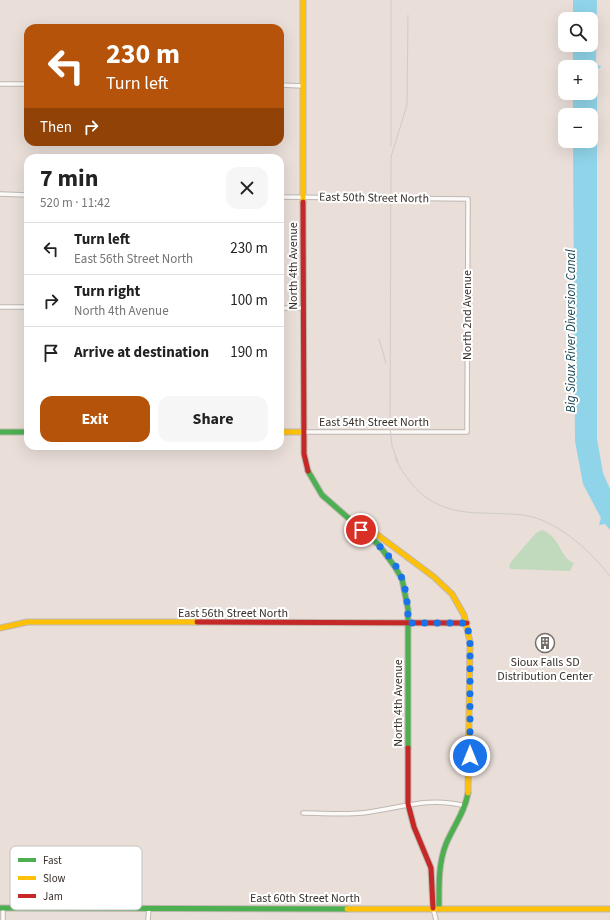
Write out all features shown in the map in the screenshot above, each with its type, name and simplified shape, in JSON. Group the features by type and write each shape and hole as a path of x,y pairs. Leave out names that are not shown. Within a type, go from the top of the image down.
{"street":[{"name":"North 4th Avenue","path":"303,0 302,432 304,454 314,483 327,500 383,548 396,564 406,593 408,623 408,804 413,827 431,870 433,883 433,908"},
{"path":"1,84 24,84"},
{"path":"284,85 303,86"},
{"path":"0,194 24,195"},
{"name":"East 50th Street North","path":"284,197 468,199"},
{"name":"North 2nd Avenue","path":"467,432 468,199"},
{"path":"0,307 24,307"},
{"path":"284,308 303,308"},
{"path":"0,432 24,432"},
{"name":"East 54th Street North","path":"284,432 467,432"},
{"name":"North 4th Avenue","path":"346,517 365,526 444,585 458,602 467,623 470,642 470,779 466,806 460,820 446,844 442,858 439,908"},
{"name":"East 56th Street North","path":"0,628 27,622 467,623"},
{"path":"303,814 360,813 408,804 442,802 466,806"},
{"path":"2,908 3,920"},
{"name":"East 60th Street North","path":"142,908 610,909"},
{"path":"148,920 149,908"},
{"path":"433,908 436,920"},
{"path":"436,920 439,908"}],"green space":[{"path":"542,530 548,533 557,542 569,561 574,563 570,571 511,569 509,566 511,562 536,533"}],"water":[{"path":"573,0 597,0 597,12 573,12"},
{"path":"573,52 596,52 596,60 573,60"},
{"path":"573,100 597,100 597,108 573,108"},
{"path":"573,148 597,148 597,439 603,473 610,489 610,530 605,524 599,525 601,518 583,484 575,441"}],"railway":[{"path":"391,0 391,146"},
{"path":"398,462 392,446 390,427 391,157 407,105 408,15"},
{"path":"379,339 386,363"},
{"path":"395,458 411,483 420,493 430,500 441,506 454,510 521,515 544,521 566,533 576,541 610,576"}],"traffic: fast":[{"path":"0,432 24,432"},
{"path":"308,471 322,495 379,545 402,579 408,609 408,748"},
{"path":"439,908 440,876 443,852 464,807 468,793"},
{"path":"0,908 10,908"},
{"path":"142,908 347,909"}],"traffic: slow":[{"path":"303,0 303,202"},
{"path":"284,432 302,432"},
{"path":"353,520 371,530 434,577 452,594 464,615 470,642 468,793"},
{"path":"0,628 27,622 197,622"},
{"path":"347,909 610,909"}],"traffic: jam":[{"path":"303,202 304,454 308,471"},
{"path":"197,622 467,623"},
{"path":"408,748 408,804 414,827 431,868 433,908"}],"place":[{"name":"Sioux Falls SD Distribution Center","path":"545,643"}],"route":[{"path":"361,530 383,548 399,570 406,593 408,623 467,623 470,642 470,756"}],"water label":[{"name":"Big Sioux River Diversion Canal","path":"571,331"}]}
